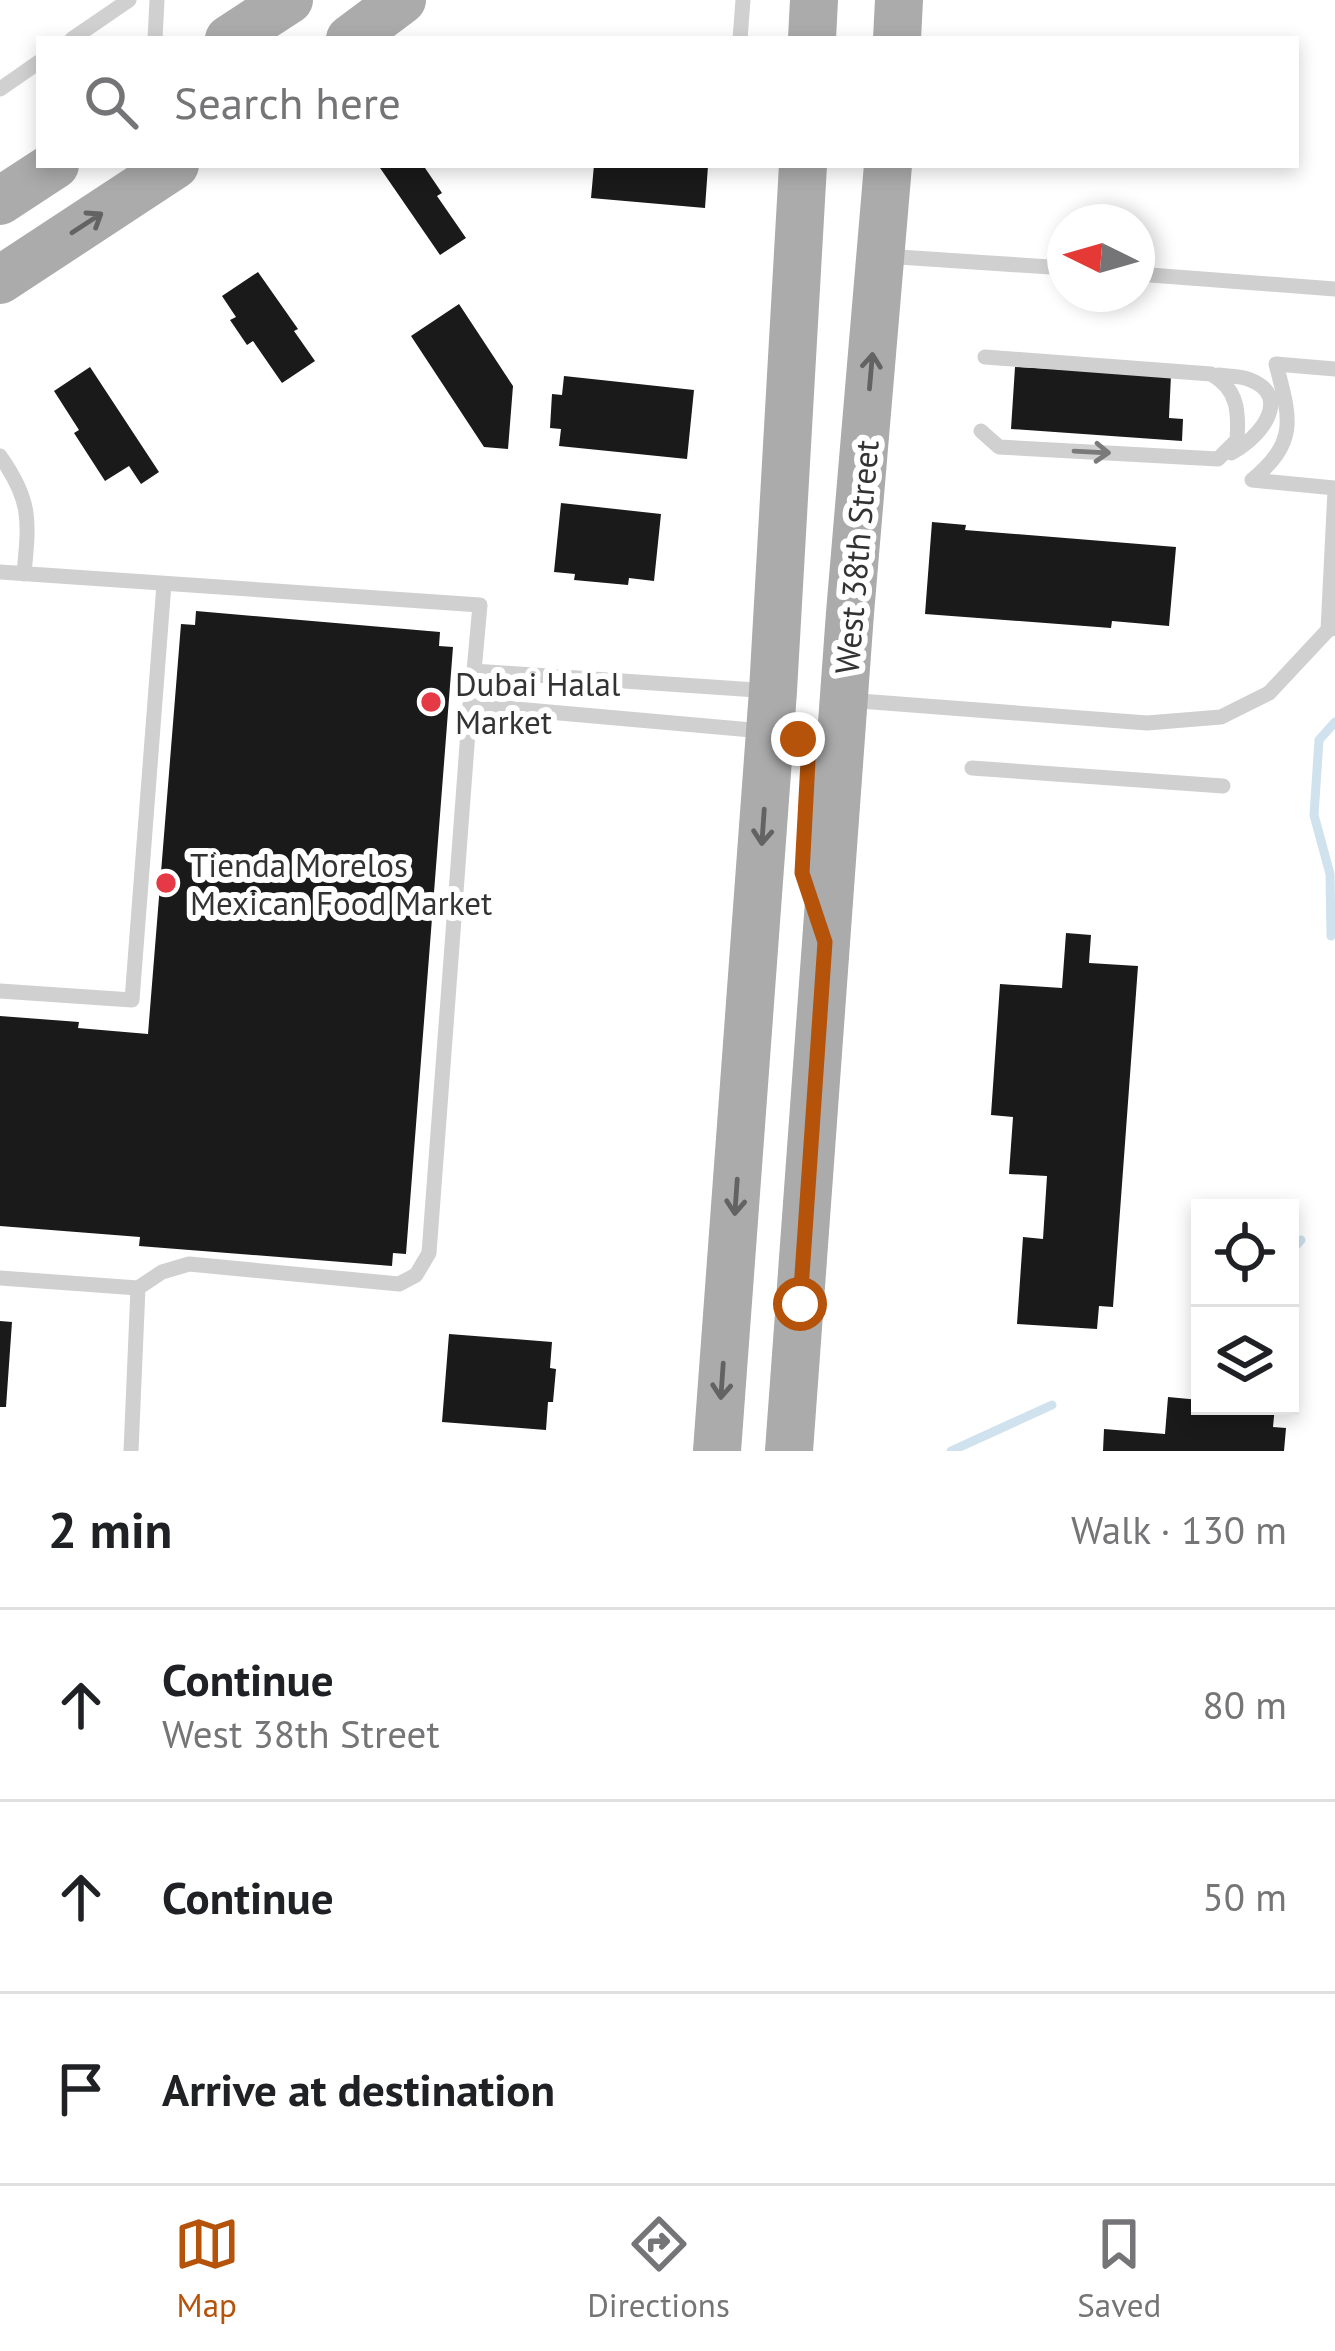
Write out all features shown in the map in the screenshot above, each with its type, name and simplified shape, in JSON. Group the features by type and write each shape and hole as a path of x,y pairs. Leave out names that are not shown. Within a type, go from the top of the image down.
{"main road":[{"path":"234,36 289,0"},
{"path":"354,36 402,0"},
{"path":"812,36 814,0"},
{"path":"897,36 899,0"},
{"path":"0,201 50,168"},
{"path":"0,280 170,168"},
{"path":"717,1451 771,711 803,168"},
{"name":"West 38th Street","path":"789,1451 888,168"},
{"path":"789,385 814,445 807,655 826,685 844,700"},
{"path":"771,711 806,749 802,873 825,942"}],"lane":[{"path":"76,36 129,0"},
{"path":"155,36 157,0"},
{"path":"740,36 743,0"},
{"path":"0,89 36,64"},
{"path":"881,256 1047,267"},
{"path":"1155,275 1335,289"},
{"path":"981,430 999,447 1218,460 1245,446 1261,432 1269,416 1269,400 1261,386 1247,379 985,357"},
{"path":"844,700 1147,723 1221,718 1269,693 1331,629 1335,489 1252,480 1285,443 1287,405 1276,364 1335,369"},
{"path":"1211,374 1223,381 1239,413 1237,440 1218,460"},
{"path":"0,456 17,480 29,520 24,574"},
{"path":"0,572 480,605 429,1253 416,1275 399,1284 189,1264 162,1272 138,1288 0,1278"},
{"path":"0,991 132,1000 164,584"},
{"path":"474,671 771,711"},
{"path":"470,705 771,711"},
{"path":"972,768 1223,786"},
{"path":"131,1451 138,1288"}],"building":[{"path":"380,168 425,168 442,193 437,196 466,238 440,255"},
{"path":"594,168 708,168 705,208 591,198"},
{"path":"258,272 315,361 282,383 253,341 247,345 230,320 236,317 222,296"},
{"path":"459,304 513,386 508,449 484,447 411,336"},
{"path":"90,367 159,472 141,484 129,466 105,481 54,391"},
{"path":"1015,367 1171,375 1169,418 1183,419 1182,441 1011,429"},
{"path":"564,376 694,390 687,459 559,446 561,429 550,428 552,394 562,395"},
{"path":"561,503 661,514 654,581 629,578 628,585 574,580 575,574 554,572"},
{"path":"932,522 966,525 965,530 1176,547 1169,626 1112,621 1111,628 925,614"},
{"path":"196,611 440,632 439,646 453,647 406,1254 393,1253 392,1266 139,1246 140,1237 0,1226 0,1016 148,1034 181,624 195,625"},
{"path":"1066,933 1091,935 1089,963 1138,966 1113,1307 1099,1306 1097,1329 1017,1324 1023,1237 1043,1239 1047,1176 1009,1174 1013,1117 991,1115 1000,984 1062,988"},
{"path":"0,1321 12,1322 6,1407 0,1407"},
{"path":"449,1334 552,1342 550,1368 556,1369 546,1430 442,1422"},
{"path":"1168,1397 1191,1399 1191,1415 1274,1415 1273,1427 1286,1428 1284,1451 1103,1451 1104,1429 1165,1434"}],"waterway":[{"path":"1331,936 1330,874 1314,815 1319,740 1335,722"},
{"path":"951,1451 1052,1405"}],"place":[{"name":"Dubai Halal Market","path":"431,702"},
{"name":"Tienda Morelos Mexican Food Market","path":"166,883"}],"route":[{"path":"798,739 808,761 802,873 825,942 800,1304"}]}
